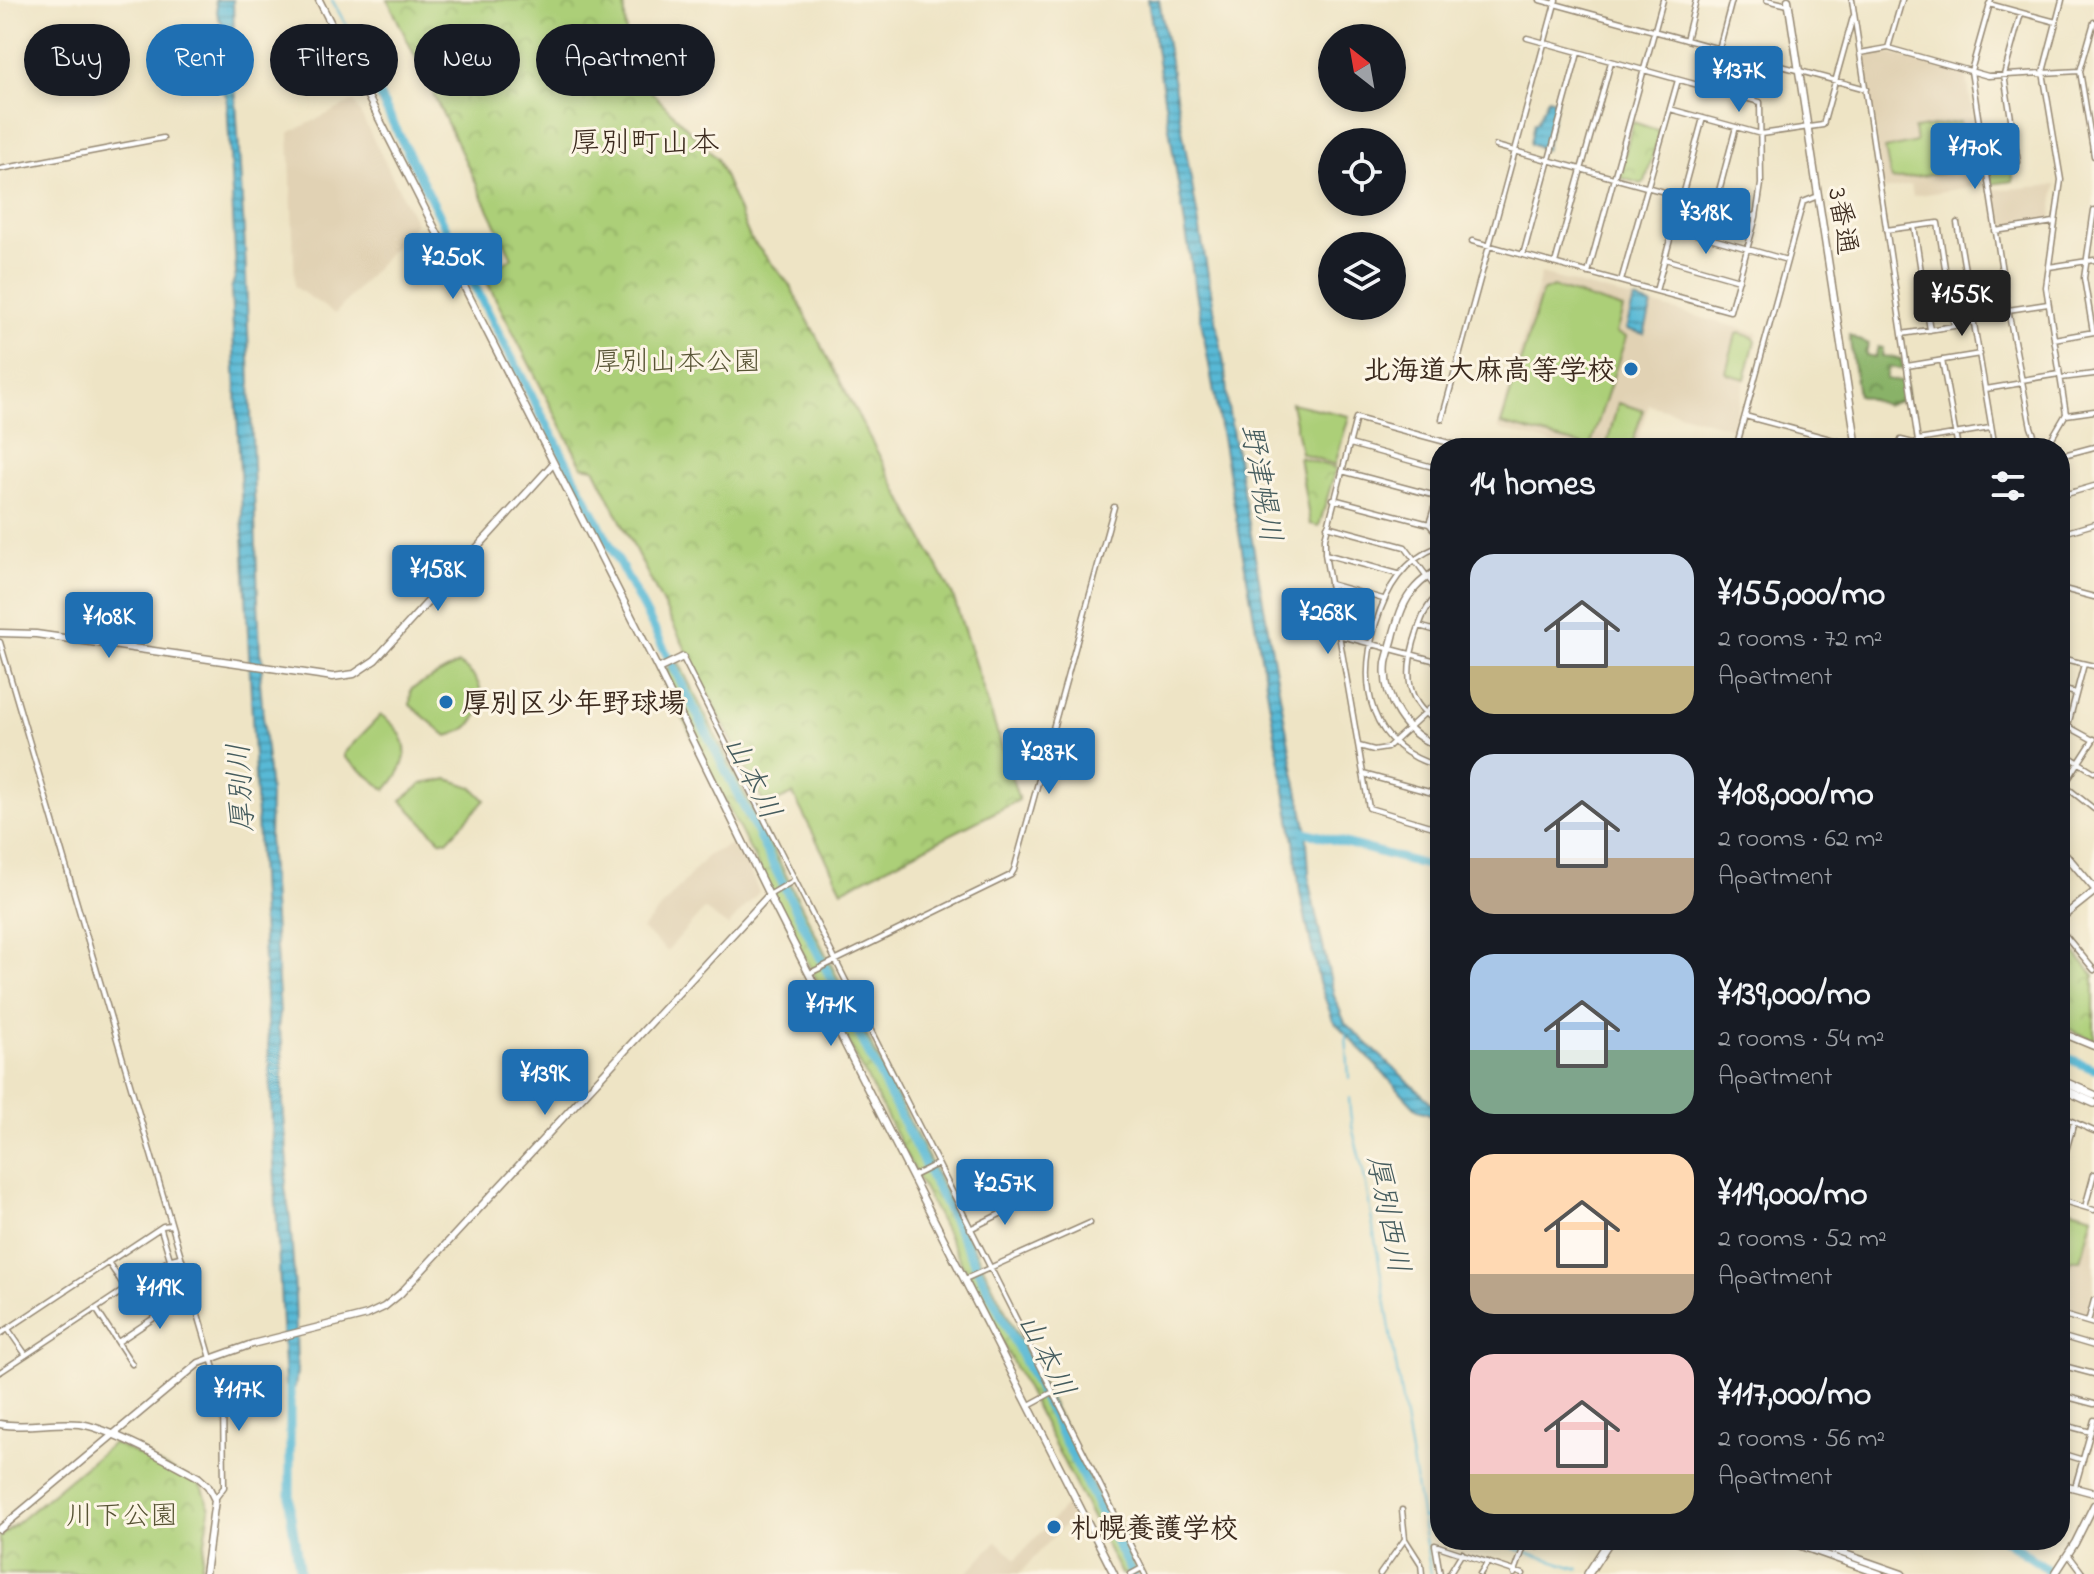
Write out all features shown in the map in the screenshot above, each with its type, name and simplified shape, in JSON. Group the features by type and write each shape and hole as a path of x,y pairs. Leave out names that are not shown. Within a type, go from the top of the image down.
{"main road":[{"path":"2070,1084 2094,1095"},
{"path":"2070,1092 2094,1103"},
{"path":"1588,1574 1604,1550"}],"street":[{"path":"319,0 1114,1574"},
{"path":"1540,0 1866,89"},
{"path":"1588,273 1663,0"},
{"path":"1686,40 1696,0"},
{"path":"1719,49 1732,0"},
{"path":"1767,0 1788,3"},
{"path":"1670,109 1761,134 1823,125 1855,0"},
{"path":"1888,48 1902,0"},
{"path":"2051,438 2066,415 2046,284 2061,180 2043,72 2062,0"},
{"path":"1442,419 1555,2"},
{"path":"2037,438 2031,430 2008,310 1971,71 1990,2 2056,22"},
{"name":"3番通","path":"1788,3 1855,438"},
{"path":"1854,13 1917,438"},
{"path":"2018,162 2004,75 2021,13"},
{"path":"2094,22 2080,71 2094,156"},
{"path":"1472,241 1730,311 1739,280 1756,217 1761,184 1760,102 1527,38"},
{"path":"1860,53 1888,48 1988,76 2080,71"},
{"path":"1523,255 1578,52"},
{"path":"1555,263 1611,62"},
{"path":"1621,281 1678,79"},
{"path":"1656,291 1703,118"},
{"path":"1715,206 1736,127"},
{"path":"1982,142 2014,137"},
{"path":"0,169 163,138"},
{"path":"1496,146 1756,217"},
{"path":"1739,438 1803,202 1818,196"},
{"path":"2054,339 2093,332 2084,278 2094,210"},
{"path":"1995,231 2054,222"},
{"path":"1885,230 1938,223 1954,326 1902,334"},
{"path":"1957,223 1993,438"},
{"path":"1914,226 1930,330"},
{"path":"1674,228 1787,260"},
{"path":"1665,259 1739,280"},
{"path":"2049,267 2094,260"},
{"path":"1967,286 2003,279"},
{"path":"2008,310 2048,304"},
{"path":"1907,366 1980,354"},
{"path":"1942,360 1956,438"},
{"path":"1986,389 2060,376 2094,374"},
{"path":"2066,415 2094,411"},
{"path":"1745,416 1824,438"},
{"path":"1430,440 1356,418 1333,499 1325,554 1369,808 1430,826"},
{"path":"1940,438 1991,427"},
{"path":"1349,444 1430,466"},
{"path":"2070,453 2094,447"},
{"path":"0,633 36,634 333,677 354,674 365,669 553,464"},
{"path":"1342,471 1430,494"},
{"path":"2070,493 2094,486"},
{"path":"1333,499 1429,524"},
{"path":"810,973 1011,875 1114,507"},
{"path":"2070,531 2094,524"},
{"path":"1327,526 1405,547 1430,580"},
{"path":"1430,551 1414,559 1398,574 1383,599 1370,643 1366,673 1371,704 1378,721 1395,743 1412,756 1430,763"},
{"path":"1325,554 1398,574"},
{"path":"1428,577 1414,588 1404,603 1386,663 1388,688 1395,708 1409,728 1430,742"},
{"path":"1330,584 1383,599"},
{"path":"2070,591 2094,597"},
{"path":"1430,604 1419,626 1408,670 1409,685 1415,699 1430,716"},
{"path":"1419,626 1430,629"},
{"path":"1338,635 1430,660"},
{"path":"0,642 225,1412 224,1487 215,1500 205,1574"},
{"path":"658,669 681,658 1145,1574"},
{"path":"2070,660 2094,666"},
{"path":"2070,717 2084,664"},
{"path":"2070,692 2076,693"},
{"path":"1358,746 1380,751 1395,743 1430,708"},
{"path":"2070,726 2094,740 2070,773"},
{"path":"2070,757 2094,772"},
{"path":"1363,774 1430,792"},
{"path":"2070,790 2094,809"},
{"path":"2070,860 2094,890 2070,910"},
{"path":"0,1529 187,1372 211,1357 258,1342 356,1319 384,1307 417,1278 769,895 792,881"},
{"path":"2070,941 2094,970"},
{"path":"2070,1036 2094,1046"},
{"path":"2070,1120 2094,1131"},
{"path":"2070,1136 2074,1122"},
{"path":"913,1176 936,1165"},
{"path":"2085,1207 2094,1174"},
{"path":"970,1229 1028,1200"},
{"path":"2070,1203 2094,1210"},
{"path":"965,1280 1090,1223"},
{"path":"0,1334 160,1228 171,1225"},
{"path":"160,1228 182,1299"},
{"path":"0,1372 170,1260 180,1257"},
{"path":"108,1262 126,1289"},
{"path":"179,1290 189,1287"},
{"path":"118,1342 191,1296"},
{"path":"2070,1317 2091,1323 2094,1300"},
{"path":"96,1309 132,1364"},
{"path":"8,1329 26,1355"},
{"path":"2070,1339 2094,1346"},
{"path":"2070,1368 2094,1374"},
{"path":"1029,1405 1051,1393"},
{"path":"2070,1398 2094,1404"},
{"path":"2075,1488 2094,1420"},
{"path":"0,1424 21,1427 61,1423 85,1425 113,1435 198,1477 208,1486 215,1500"},
{"path":"2070,1427 2091,1432"},
{"path":"2070,1456 2083,1460"},
{"path":"2070,1487 2094,1493"},
{"path":"2055,1574 2094,1505"},
{"path":"1402,1510 1405,1539 1421,1564 1422,1574"},
{"path":"1380,1574 1405,1539"},
{"path":"1436,1550 1440,1574"},
{"path":"1452,1550 1523,1574"},
{"path":"1515,1573 1523,1550"},
{"path":"1812,1550 1880,1574"},
{"path":"1834,1550 1902,1574"},
{"path":"1449,1574 1462,1553"},
{"path":"2068,1554 2083,1574"},
{"path":"1480,1574 1488,1562"},
{"path":"1131,1574 1140,1569"}],"shaded area":[{"path":"1884,52 1966,72 1984,185 1913,196 1910,185 1883,190 1862,55"},
{"path":"354,101 416,223 335,314 295,287 289,133"},
{"path":"2056,185 2051,219 1999,227 1994,190"},
{"name":"北海道大麻高等学校","path":"1541,274 1758,333 1732,428 1649,405 1639,438 1531,438 1498,429"},
{"path":"738,841 759,892 728,926 704,909 667,951 642,929 708,855"},
{"path":"2070,1208 2094,1214 2094,1285 2086,1316 2070,1312"},
{"name":"札幌養護学校","path":"1069,1502 1076,1513 1019,1574 966,1574 997,1541 1016,1559"}],"green space":[{"name":"厚別山本公園","path":"388,0 624,0 625,24 536,24 536,96 656,96 717,159 750,238 789,284 953,596 1019,800 842,890 793,794 765,806 594,468 582,466 485,278 485,274 512,258 434,96 520,96 520,24 414,24 414,54"},
{"path":"1633,122 1660,131 1645,182 1641,184 1619,177"},
{"path":"1960,122 1968,170 1891,180 1885,149 1916,142 1914,129"},
{"path":"2011,140 2013,181 1991,184 1985,145"},
{"path":"1553,287 1623,309 1616,333 1626,337 1593,438 1555,438 1501,424 1542,292"},
{"path":"1736,334 1753,337 1755,341 1745,379 1726,372"},
{"path":"1849,335 1868,344 1866,355 1875,357 1878,347 1883,348 1882,356 1901,359 1903,369 1889,367 1886,379 1905,382 1907,399 1886,405 1858,395"},
{"path":"1291,403 1349,416 1335,465 1301,453"},
{"path":"1618,403 1643,410 1634,438 1609,438"},
{"path":"1299,457 1336,468 1319,526 1310,524"},
{"path":"679,663 1139,1574 1121,1574 659,672"},
{"name":"厚別区少年野球場","path":"458,664 478,682 481,704 471,724 447,736 410,705 411,689"},
{"path":"381,715 399,732 405,751 400,770 386,790 344,757 344,753"},
{"path":"448,779 472,787 485,800 447,841 440,840 401,800 422,784"},
{"path":"2070,947 2094,975 2094,1040 2070,1029"},
{"path":"2070,1209 2093,1215 2081,1260 2070,1260"},
{"name":"川下公園","path":"113,1443 195,1481 203,1489 210,1509 200,1574 0,1574 0,1537"}],"water":[{"path":"215,0 233,0 234,24 222,24"},
{"path":"1148,0 1159,0 1225,370 1228,408 1306,826 1310,888 1334,996 1345,1023 1430,1102 1430,1115 1418,1110 1333,1020 1319,982 1300,892 1294,841 1195,286"},
{"path":"236,96 245,249 260,653 263,660 260,682 270,794 269,839 280,1013 278,1029 282,1040 288,1164 285,1188 295,1292 295,1387 285,1386 231,289 236,274 227,97"},
{"path":"1548,98 1557,101 1545,150 1530,144 1534,122 1537,122"},
{"path":"1634,300 1652,305 1644,334 1626,329"}],"waterway":[{"path":"332,0 345,24"},
{"name":"山本川","path":"380,96 499,334 650,621 1132,1574"},
{"path":"1302,831 1430,866"},
{"name":"厚別西川","path":"1346,1035 1349,1078"},
{"path":"2070,1059 2094,1069"},
{"name":"厚別西川","path":"1349,1098 1431,1574"},
{"name":"厚別川","path":"290,1374 290,1510 300,1574"},
{"path":"1422,1517 1430,1520"},
{"path":"1520,1550 1579,1569"},
{"name":"野津幌川","path":"2020,1550 2050,1574"}],"place":[{"name":"北海道大麻高等学校","path":"1631,369"},
{"name":"厚別区少年野球場","path":"446,702"},
{"name":"札幌養護学校","path":"1054,1527"}],"district":[{"name":"厚別町山本","path":"645,142"}]}
